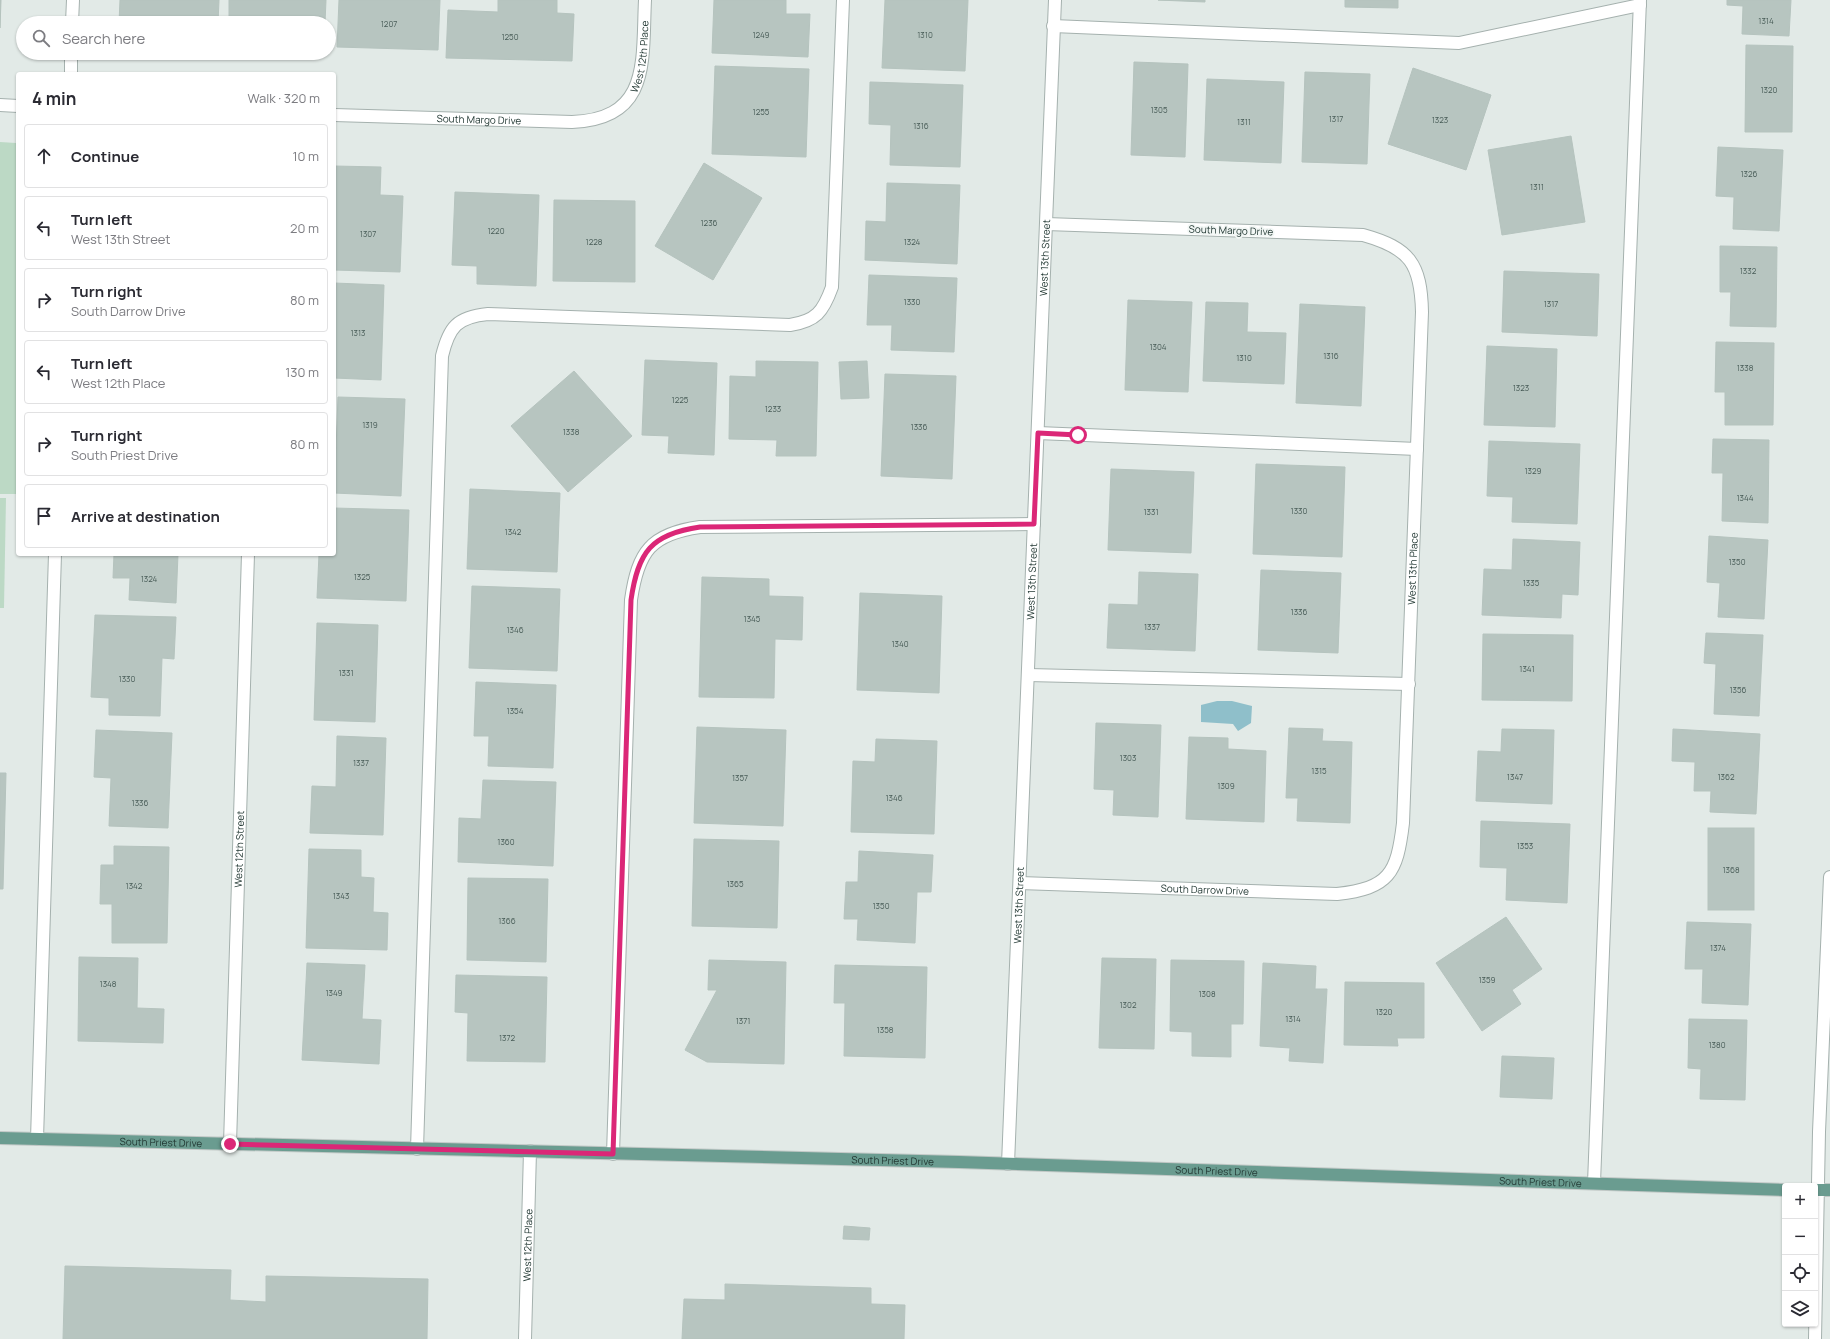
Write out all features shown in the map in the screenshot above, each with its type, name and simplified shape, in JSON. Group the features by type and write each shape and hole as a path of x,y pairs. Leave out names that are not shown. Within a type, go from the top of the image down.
{"main road":[{"name":"South Priest Drive","path":"0,1138 1008,1164 1782,1190"}],"street":[{"path":"72,16 73,0"},
{"name":"West 12th Place","path":"621,108 633,95 640,74 645,0"},
{"path":"416,1149 442,356 446,337 457,324 472,316 488,314 790,325 805,323 817,315 826,303 832,287 843,0"},
{"name":"West 13th Street","path":"1008,1164 1054,0"},
{"path":"1054,26 1459,43 1640,2 1594,1183"},
{"path":"71,60 71,72"},
{"path":"0,105 16,106"},
{"name":"South Margo Drive","path":"336,115 588,122 606,117 621,108"},
{"name":"South Margo Drive","path":"1046,224 1363,235 1381,240 1397,248 1410,259"},
{"name":"West 13th Place","path":"1387,878 1396,861 1403,823 1409,684 1422,293 1418,274 1410,259"},
{"path":"1038,433 1417,449"},
{"path":"613,1154 631,600 638,563 650,547 663,537 680,530 700,527 1034,524"},
{"path":"37,1139 55,556"},
{"name":"West 12th Street","path":"230,1144 248,556"},
{"path":"1028,675 1409,684"},
{"path":"1815,1339 1830,877"},
{"name":"South Darrow Drive","path":"1020,883 1337,894 1372,887 1387,878"},
{"name":"West 12th Place","path":"525,1339 530,1151"}],"green space":[{"path":"0,142 16,143 16,494 0,494"},
{"path":"0,498 6,498 4,608 0,608"}],"water":[{"path":"1217,701 1232,701 1252,706 1251,723 1238,731 1233,724 1201,722 1201,705"}],"building":[{"path":"0,0 1,0 0,28"},
{"path":"120,0 219,0 218,16 119,16"},
{"path":"229,0 326,0 325,16 229,16"},
{"path":"339,0 440,0 438,50 337,47"},
{"path":"498,0 557,0 557,13 574,14 572,61 446,58 448,10 498,12"},
{"path":"714,0 786,0 786,14 810,14 808,57 712,53"},
{"path":"885,0 968,0 965,71 882,68"},
{"path":"1158,0 1205,0 1205,2"},
{"path":"1345,0 1398,0 1398,8 1345,7"},
{"path":"1727,0 1791,0 1789,36 1742,34 1743,6 1727,5"},
{"path":"1746,45 1793,46 1792,132 1745,132"},
{"path":"1134,62 1188,64 1185,157 1131,155"},
{"path":"715,66 809,69 806,157 712,154"},
{"path":"1413,68 1491,95 1466,170 1388,144"},
{"path":"1305,72 1370,74 1367,164 1302,162"},
{"path":"1207,79 1284,82 1281,163 1204,160"},
{"path":"870,82 963,85 960,167 890,165 891,125 869,124"},
{"path":"1571,136 1585,222 1502,235 1488,150"},
{"path":"1718,147 1783,150 1779,231 1733,229 1734,197 1716,196"},
{"path":"704,163 762,198 713,280 655,246"},
{"path":"336,166 381,167 380,195 403,196 400,272 336,270"},
{"path":"887,183 960,185 957,264 865,260 866,221 886,222"},
{"path":"455,192 539,195 536,286 477,284 477,266 452,265"},
{"path":"554,200 635,201 635,282 553,281"},
{"path":"1720,246 1777,247 1776,327 1730,326 1731,292 1720,292"},
{"path":"1504,271 1599,274 1597,336 1502,332"},
{"path":"869,275 957,278 954,352 891,350 892,325 867,325"},
{"path":"336,283 384,285 381,380 336,378"},
{"path":"1128,300 1192,302 1188,392 1125,390"},
{"path":"1206,302 1248,303 1247,332 1286,333 1284,384 1203,381"},
{"path":"1300,304 1365,307 1361,406 1296,403"},
{"path":"1716,342 1774,343 1773,425 1725,425 1725,392 1715,392"},
{"path":"1487,346 1557,349 1555,427 1484,425"},
{"path":"645,360 717,363 714,455 668,453 669,436 642,435"},
{"path":"756,361 818,362 816,456 776,456 777,440 729,439 730,376 756,377"},
{"path":"867,361 869,398 841,399 839,362"},
{"path":"574,371 632,436 568,492 511,426"},
{"path":"885,374 956,376 952,479 881,476"},
{"path":"338,397 405,399 401,496 336,493"},
{"path":"1713,439 1769,440 1768,523 1722,521 1723,473 1712,473"},
{"path":"1489,441 1580,444 1577,524 1512,522 1513,497 1487,496"},
{"path":"1256,464 1345,467 1342,557 1253,554"},
{"path":"1111,469 1194,472 1191,553 1108,550"},
{"path":"470,489 560,493 557,572 467,569"},
{"path":"336,508 409,510 406,601 317,598 319,556 336,556"},
{"path":"1709,536 1768,540 1764,619 1718,617 1720,583 1707,582"},
{"path":"1513,539 1580,542 1578,595 1562,594 1561,618 1482,615 1484,569 1512,570"},
{"path":"114,556 178,556 176,603 129,600 130,578 113,578"},
{"path":"1261,570 1341,573 1338,653 1258,650"},
{"path":"1139,572 1198,574 1195,651 1107,648 1109,604 1138,605"},
{"path":"702,577 769,579 769,596 803,597 802,640 775,639 774,698 699,697"},
{"path":"472,586 560,589 557,671 469,668"},
{"path":"860,593 942,596 939,693 857,690"},
{"path":"95,615 176,617 174,659 162,658 160,716 109,715 109,698 91,697"},
{"path":"317,623 378,625 375,722 314,720"},
{"path":"1706,633 1763,635 1759,716 1714,714 1716,664 1704,663"},
{"path":"1483,634 1573,635 1572,701 1482,700"},
{"path":"476,682 556,685 553,768 488,766 489,736 474,736"},
{"path":"1096,723 1161,725 1158,817 1113,815 1114,790 1094,789"},
{"path":"697,727 786,730 783,826 694,823"},
{"path":"1289,728 1323,729 1322,741 1352,742 1350,823 1297,821 1298,798 1286,798"},
{"path":"1502,729 1554,730 1552,804 1476,801 1478,751 1501,752"},
{"path":"1673,729 1760,734 1756,814 1710,812 1711,791 1694,791 1695,762 1672,761"},
{"path":"96,730 172,733 168,828 109,826 111,778 94,777"},
{"path":"337,736 386,738 383,835 310,833 312,786 336,787"},
{"path":"1189,737 1228,738 1228,749 1266,751 1264,822 1186,819"},
{"path":"876,739 937,741 934,834 851,832 853,761 875,762"},
{"path":"0,773 6,773 3,889 0,889"},
{"path":"483,780 556,782 553,866 458,862 459,818 481,819"},
{"path":"1481,821 1570,824 1567,903 1506,900 1507,868 1480,867"},
{"path":"1708,828 1754,828 1754,910 1708,910"},
{"path":"694,839 779,841 777,928 692,926"},
{"path":"114,846 169,847 167,943 112,943 112,904 100,904 101,865 114,865"},
{"path":"309,849 361,850 361,877 374,878 373,912 388,913 387,950 306,948"},
{"path":"859,851 933,855 931,892 917,892 915,943 857,940 858,919 844,919 846,882 858,882"},
{"path":"468,878 548,879 546,962 467,960"},
{"path":"1506,917 1542,969 1512,990 1521,1004 1482,1031 1436,963"},
{"path":"1687,922 1751,924 1748,1005 1702,1003 1703,969 1685,969"},
{"path":"79,957 138,958 137,1008 164,1009 163,1043 78,1041"},
{"path":"1102,958 1156,959 1154,1049 1099,1048"},
{"path":"709,960 786,962 784,1064 707,1062 685,1050 717,990 708,990"},
{"path":"1171,960 1244,961 1243,1024 1231,1024 1231,1057 1192,1056 1192,1032 1170,1031"},
{"path":"307,963 365,965 362,1019 381,1020 379,1064 302,1060"},
{"path":"1263,963 1316,966 1315,989 1327,989 1323,1063 1289,1061 1290,1048 1260,1046"},
{"path":"835,965 927,967 925,1058 844,1056 845,1003 834,1003"},
{"path":"456,975 547,977 545,1062 467,1061 468,1013 455,1012"},
{"path":"1345,982 1424,983 1424,1038 1397,1038 1398,1046 1344,1045"},
{"path":"1689,1019 1747,1020 1745,1100 1700,1099 1701,1069 1688,1068"},
{"path":"1502,1056 1554,1058 1552,1099 1500,1097"},
{"path":"844,1226 870,1228 869,1240 843,1239"},
{"path":"65,1266 231,1270 230,1300 266,1302 266,1276 428,1279 427,1339 63,1339"},
{"path":"725,1284 871,1288 871,1304 905,1305 904,1339 682,1339 684,1299 725,1300"}],"route":[{"path":"230,1144 613,1154 631,600 638,563 650,547 663,537 680,530 700,527 1034,524 1038,433 1078,435"}]}
